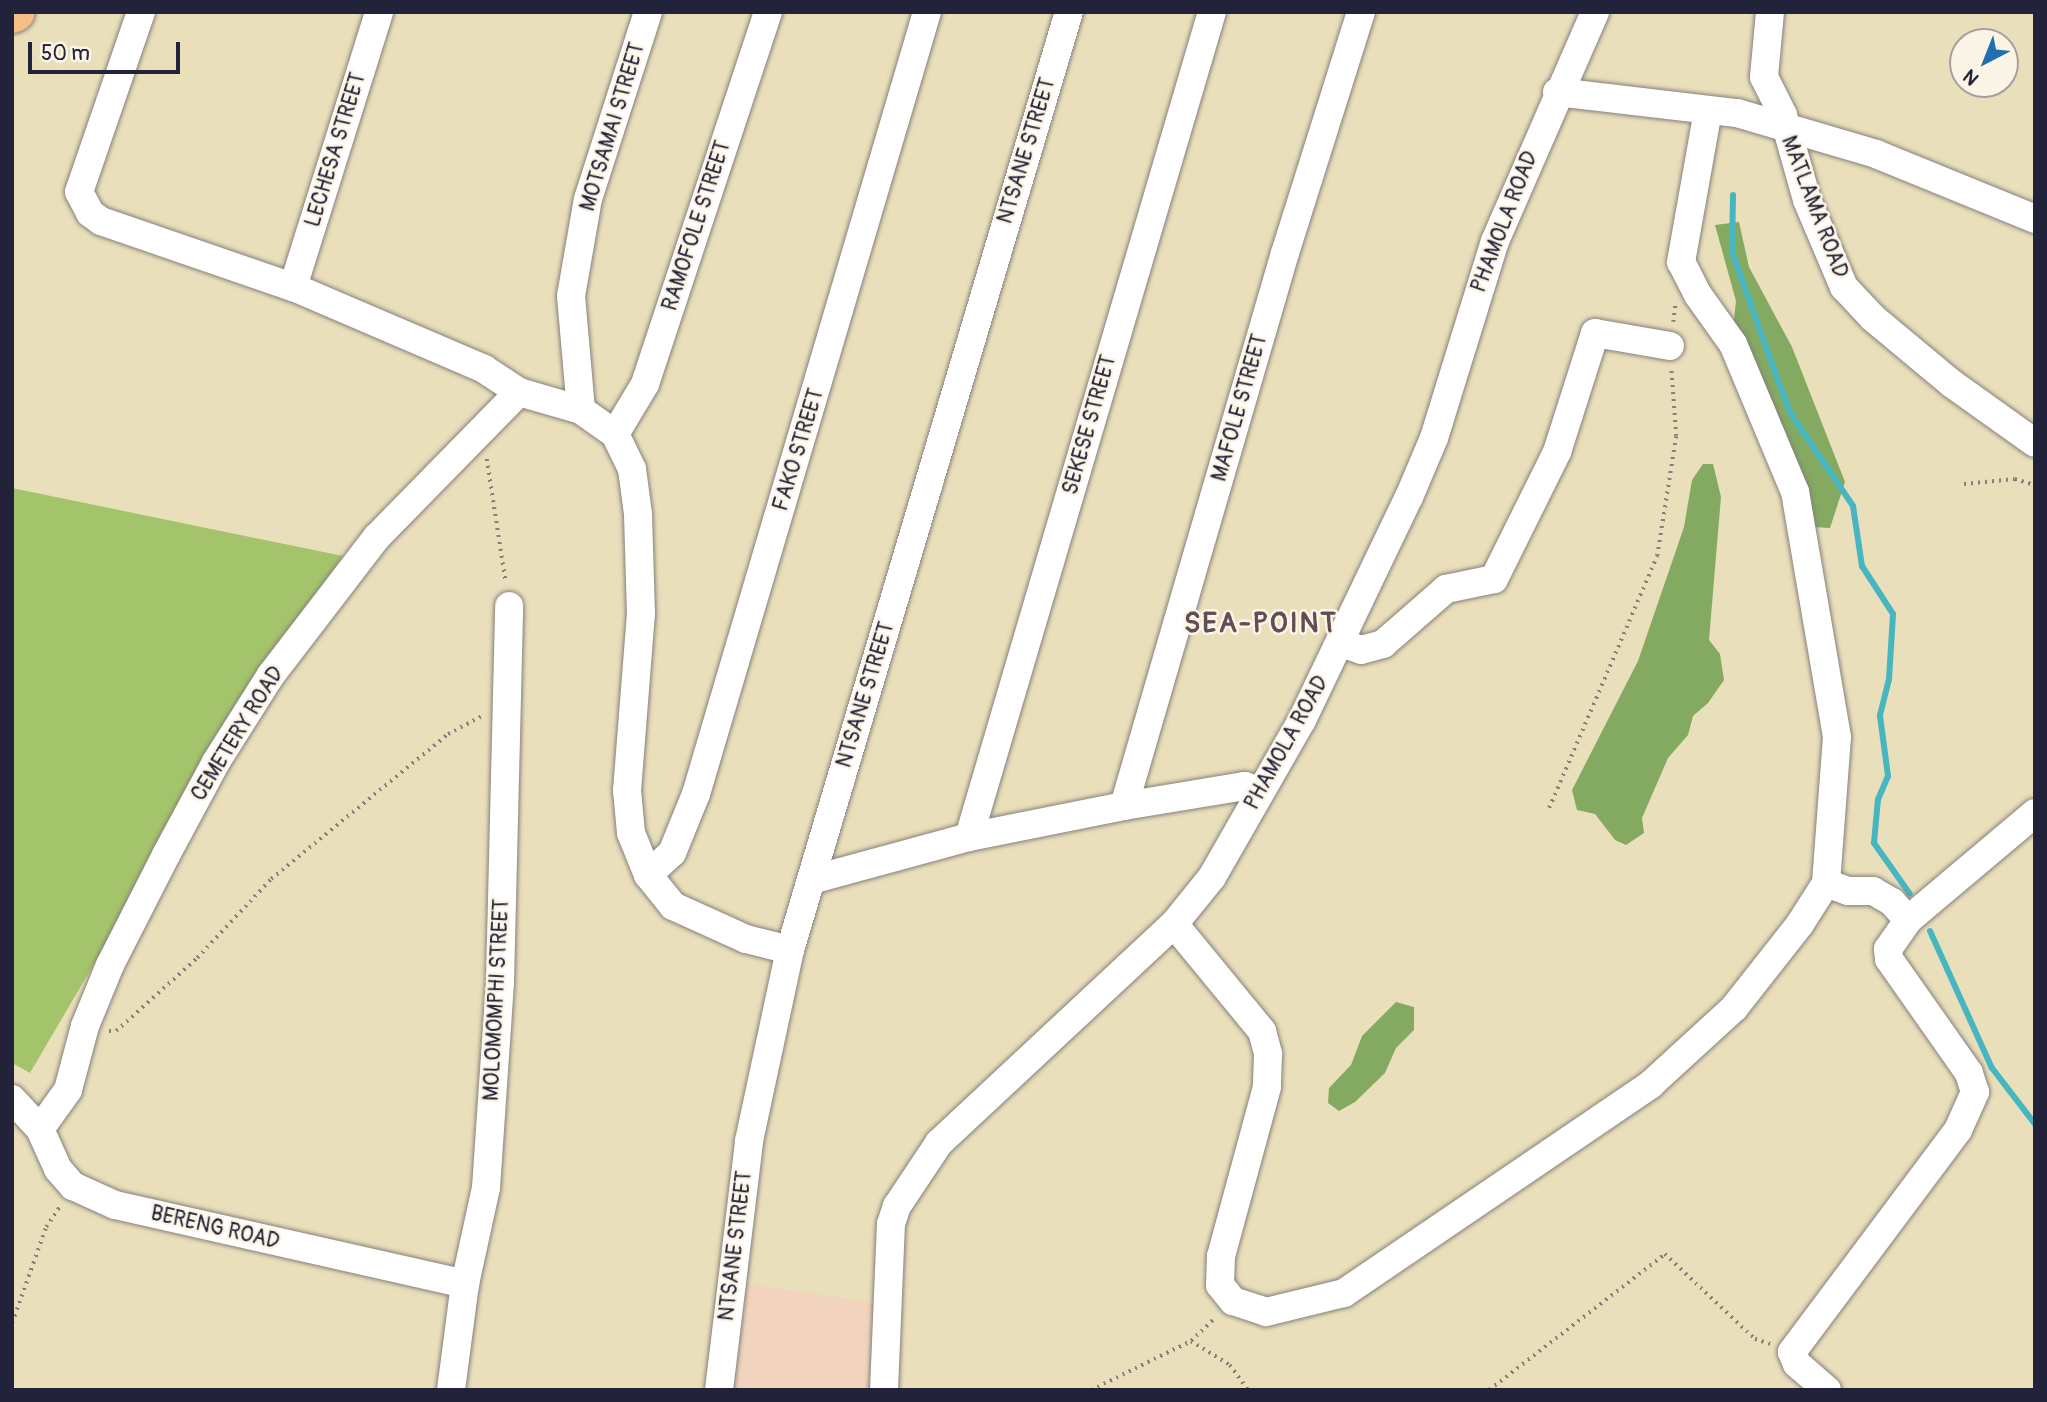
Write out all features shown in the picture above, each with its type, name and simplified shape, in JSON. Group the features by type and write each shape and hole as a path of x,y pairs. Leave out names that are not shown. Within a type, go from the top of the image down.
{"street":[{"path":"141,12 79,192 82,201 101,221 293,287 484,369 519,392 581,410 615,435 632,469 638,514 641,613 627,790 631,833 648,875 673,906 746,939 790,950"},
{"name":"LECHESA STREET","path":"293,287 379,12"},
{"name":"MOTSAMAI STREET","path":"581,410 571,296 588,199 648,12"},
{"name":"RAMOFOLE STREET","path":"615,435 645,384 768,12"},
{"name":"FAKO STREET","path":"648,875 672,853 696,794 927,12"},
{"name":"NTSANE STREET","path":"719,1390 748,1141 790,950 1069,12"},
{"name":"SEKESE STREET","path":"969,837 1212,12"},
{"name":"MAFOLE STREET","path":"1124,806 1285,253 1361,12"},
{"name":"PHAMOLA ROAD","path":"884,1390 891,1224 909,1186 939,1143 1174,924 1212,877 1341,643 1434,438 1495,241 1595,12"},
{"name":"MATLAMA ROAD","path":"1770,12 1764,77 1783,115 1784,129 1807,200 1844,287 1873,318 1941,375 2035,443"},
{"path":"1558,92 1737,113 1876,154 2035,219"},
{"path":"1174,924 1262,1031 1268,1054 1267,1087 1222,1256 1220,1285 1233,1301 1266,1312 1344,1293 1651,1084 1734,1008 1826,883 1837,737 1795,492 1733,344 1698,295 1681,262 1708,111"},
{"path":"1341,643 1361,650 1383,644 1446,589 1494,579 1557,452 1595,332 1670,346"},
{"name":"CEMETERY ROAD","path":"40,1129 68,1090 85,1026 166,855 216,762 271,676 377,537 519,392"},
{"name":"MOLOMOMPHI STREET","path":"452,1390 465,1284 488,1160 500,982 509,606"},
{"path":"811,880 969,837 1124,806 1245,786 1260,792"},
{"path":"1827,1390 1797,1364 1792,1352 1958,1130 1975,1092 1969,1073 1889,960 1891,942 1908,920 2035,813"},
{"path":"1826,883 1848,891 1872,891 1892,902 1908,920"},
{"path":"12,1099 40,1129 58,1169 73,1186"},
{"name":"BERENG ROAD","path":"73,1186 115,1205 465,1284"}],"path":[{"path":"1549,808 1657,556 1676,436 1670,346 1681,262"},
{"path":"478,433 489,464 509,606"},
{"path":"1964,484 2015,479 2035,485"},
{"path":"85,1026 100,1032 116,1031 197,958 271,879 448,734 507,702"},
{"path":"12,1323 46,1227 73,1186"},
{"path":"1489,1390 1665,1254 1755,1339 1792,1352"},
{"path":"1091,1390 1191,1341 1233,1301"},
{"path":"1191,1341 1230,1365 1248,1390"}],"shaded area":[{"path":"739,1283 878,1303 870,1390 725,1390"}],"green space":[{"path":"1739,222 1749,267 1792,347 1845,482 1830,528 1814,527 1733,328 1736,301 1715,225"},
{"path":"1703,464 1713,464 1721,497 1709,640 1720,654 1724,680 1708,703 1693,716 1688,735 1668,758 1642,818 1644,833 1626,845 1615,840 1595,814 1577,810 1572,790 1638,661 1684,527 1692,480"},
{"path":"12,488 343,556 282,643 30,1073 12,1063"},
{"path":"1396,1002 1414,1007 1414,1030 1396,1048 1385,1073 1355,1102 1339,1111 1328,1103 1329,1088 1351,1065 1362,1036"}],"waterway":[{"path":"1733,195 1732,252 1776,375 1791,414 1853,506 1862,566 1893,614 1889,679 1880,716 1888,776 1878,799 1874,843 1910,894"},
{"path":"1930,931 1992,1068 2035,1124"}],"district":[{"name":"SEA-POINT","path":"1261,624"}]}
